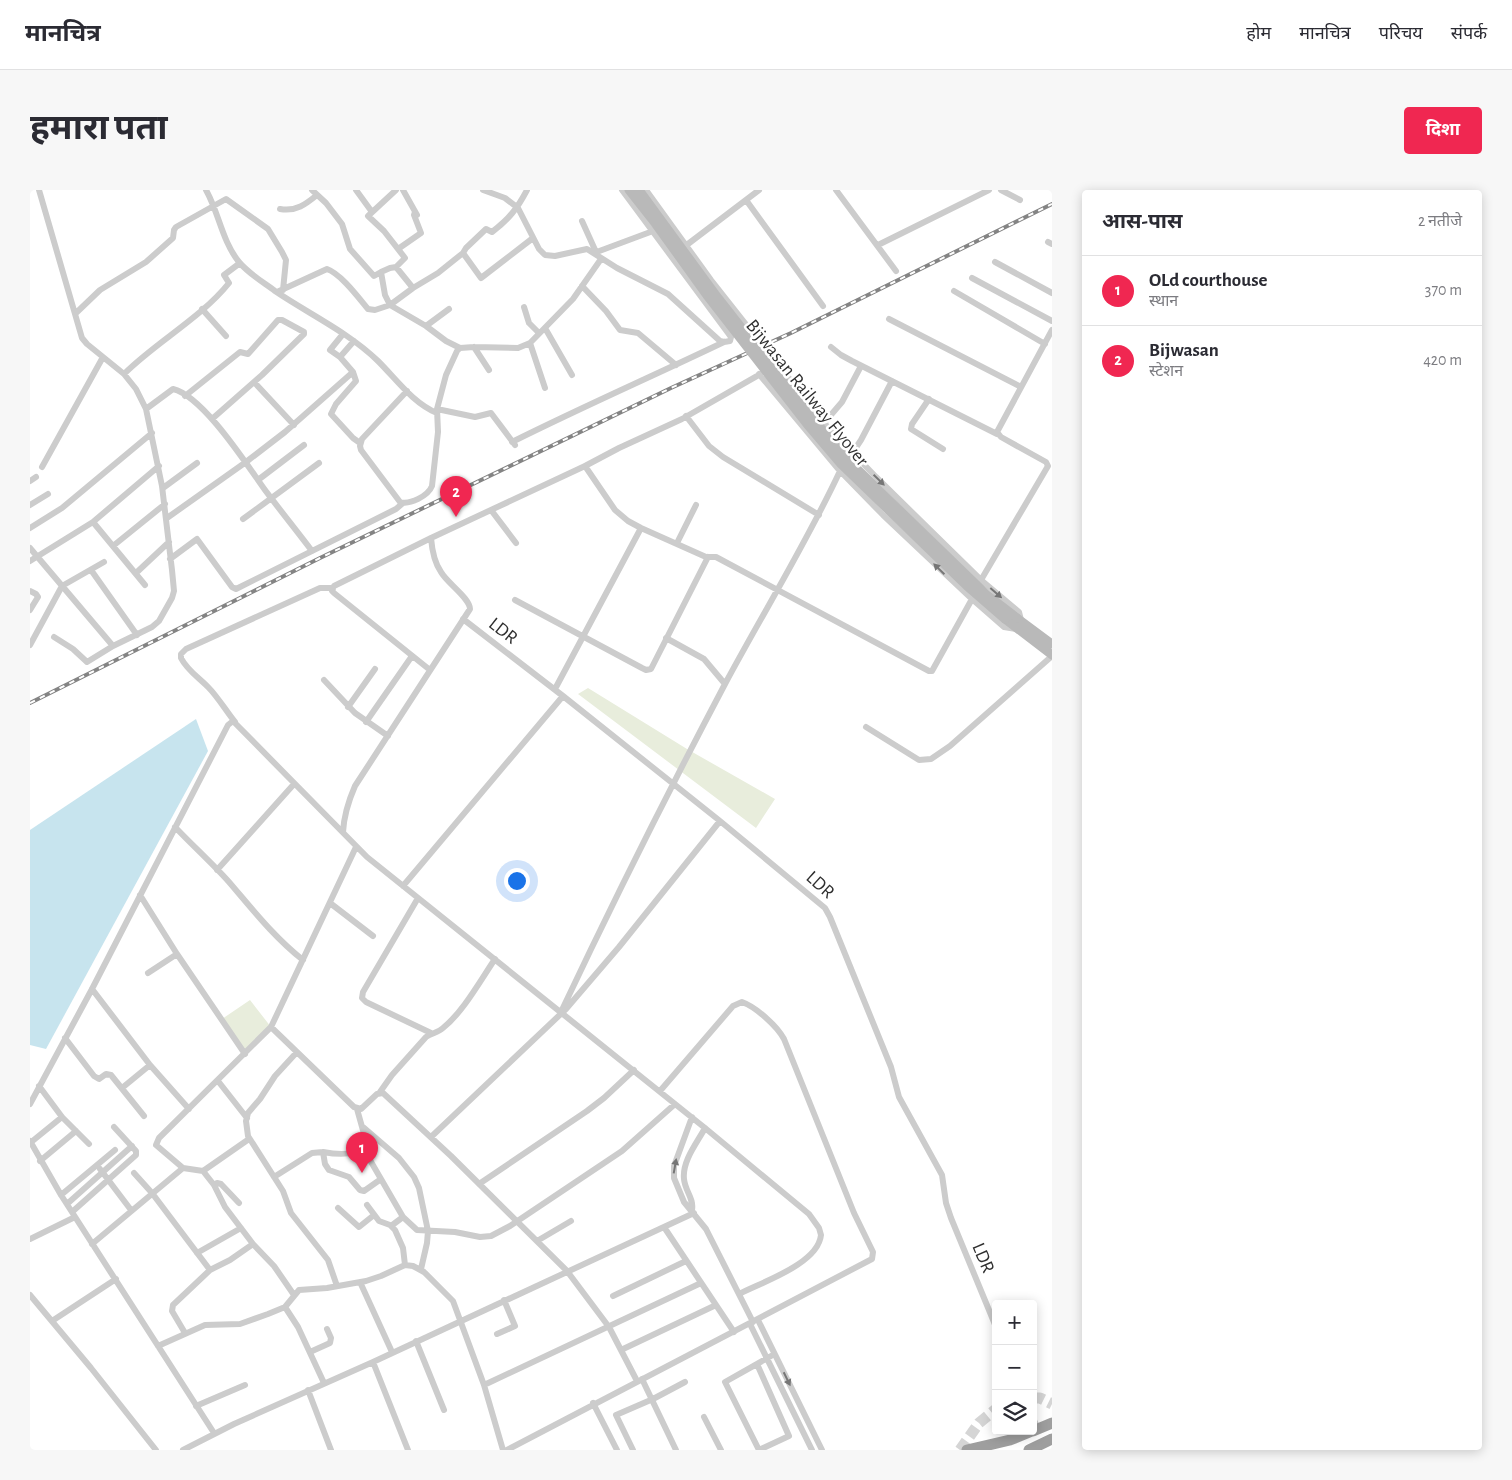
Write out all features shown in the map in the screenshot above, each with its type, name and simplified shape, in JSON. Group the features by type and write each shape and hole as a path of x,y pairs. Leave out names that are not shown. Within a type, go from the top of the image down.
{"highway":[{"path":"1037,1429 1052,1423"},
{"path":"968,1450 1010,1440 1022,1435"},
{"path":"1029,1450 1052,1439"}],"main road":[{"name":"Bijwasan Railway Flyover","path":"639,190 715,294 813,419 843,454 986,594 1052,655"},
{"name":"Bijwasan Railway Flyover","path":"629,194 655,223 709,298 807,424 841,464 967,586 1005,620 1019,623"},
{"path":"1019,623 1052,644"}],"street":[{"path":"39,190 84,341 124,374 136,390 146,409 165,504 174,581 172,598 156,625 113,646 87,662 73,649 54,637"},
{"path":"206,190 228,244 240,263 280,291 295,305 354,341 420,404 437,411 475,417 491,414 513,444 578,409 607,398 724,342 752,332 711,280 646,190"},
{"path":"356,190 372,212"},
{"path":"280,209 288,210 300,207 315,192 342,224 348,245 354,255 374,276 396,267 405,258 384,231 368,216 396,190"},
{"path":"398,249 421,233 414,215 416,214 403,190"},
{"path":"483,190 506,198 518,208 539,249 545,255 555,256 587,249 595,252 612,248 653,231"},
{"path":"503,190 506,198"},
{"path":"280,291 327,269 352,290 368,309 375,310 390,305 448,266 486,229 492,232 518,208 527,190"},
{"path":"622,190 629,194 671,257 731,339"},
{"path":"629,194 639,190"},
{"path":"671,257 759,190"},
{"path":"836,190 896,271"},
{"path":"878,245 990,190"},
{"path":"1001,190 1020,200"},
{"path":"1010,195 1018,190"},
{"path":"76,313 100,290 135,270 157,254 173,238 176,227 213,205 228,199 269,231 286,260 280,291"},
{"path":"746,200 823,306"},
{"path":"582,221 595,252 601,259 668,294 724,342"},
{"path":"463,253 482,278 533,238"},
{"path":"381,272 385,294 390,305 426,326 446,341 460,348 518,348 530,343 569,303 601,259"},
{"path":"995,262 1052,293"},
{"path":"124,374 147,352 202,309 229,284 224,276 240,263"},
{"path":"396,267 413,288"},
{"path":"972,278 1052,321"},
{"path":"582,286 606,311 620,330 638,333 676,365"},
{"path":"954,292 1045,344"},
{"path":"524,307 529,323 542,330 572,376"},
{"path":"426,326 449,308"},
{"path":"202,309 226,336"},
{"path":"889,319 1021,387"},
{"path":"185,396 240,352 248,354 278,320 282,320 304,332 294,345 212,419"},
{"path":"997,434 1052,330"},
{"path":"343,334 330,350 340,357 353,372 356,381 336,404 331,414 360,443 361,450 400,502 403,503"},
{"path":"340,357 354,341"},
{"path":"530,343 545,388"},
{"path":"474,347 489,370"},
{"path":"832,347 841,355 861,366 997,434 1048,464 981,580"},
{"path":"170,559 197,539 232,587 236,589 396,509 403,503 426,494 432,486 438,432 437,411 446,375 456,351 460,348"},
{"path":"42,467 103,357"},
{"path":"738,1294 805,1260 814,1252 821,1235 819,1228 809,1214 660,1091 356,847 234,722 207,686 194,676 181,658 186,648 320,588 332,588 431,538 585,466 686,416 760,374 778,364 824,423 852,452 981,580 1019,612 1019,623 1004,627 972,600 883,515 840,471 760,374"},
{"path":"824,423 842,402 861,366"},
{"path":"167,518 294,425 353,372"},
{"path":"852,452 892,381"},
{"path":"254,382 294,425"},
{"path":"146,409 173,389 185,396 212,419 312,551"},
{"path":"360,443 407,391"},
{"path":"929,400 911,428 943,449"},
{"path":"686,416 709,446 723,457 819,515"},
{"path":"30,528 62,508 152,433"},
{"path":"258,480 304,445"},
{"path":"162,488 197,463"},
{"path":"243,519 319,463"},
{"path":"30,561 93,522 158,466"},
{"path":"585,466 615,510 628,521 708,557 716,557 930,672 972,600"},
{"path":"561,1012 625,880 725,684 819,515 840,471"},
{"path":"30,506 48,494"},
{"path":"113,546 165,504"},
{"path":"677,543 696,505"},
{"path":"491,510 516,543"},
{"path":"93,522 145,586"},
{"path":"554,689 641,528"},
{"path":"343,832 344,818 352,793 470,606 439,569 431,538"},
{"path":"136,573 169,542"},
{"path":"30,548 113,646"},
{"path":"515,600 646,670 651,668 708,557"},
{"path":"30,645 62,586 104,562"},
{"path":"90,570 137,635"},
{"path":"332,588 334,593 430,670"},
{"path":"30,591 38,597 30,610"},
{"name":"LDR","path":"463,619 564,696 822,905 830,916 891,1068 896,1092 942,1175 946,1203 951,1218 992,1317"},
{"path":"666,638 704,658 725,684"},
{"path":"866,727 919,760 931,758 950,746 1052,655"},
{"path":"366,722 412,656"},
{"path":"348,707 375,669"},
{"path":"324,680 348,707 366,722 388,736"},
{"path":"403,886 564,696"},
{"path":"30,1104 92,990 228,725 230,722 234,722"},
{"path":"217,870 294,784"},
{"path":"431,1137 566,1009 619,947 720,821"},
{"path":"175,827 217,870 261,921 283,944 302,960"},
{"path":"294,1295 274,1266 253,1244 225,1207 214,1185 203,1171 183,1168 156,1145 159,1138 272,1028 356,847"},
{"path":"140,895 177,954 245,1054"},
{"path":"418,898 363,992 362,998 366,1002 431,1033"},
{"path":"330,903 373,936"},
{"path":"148,973 177,954"},
{"path":"357,1109 365,1106 380,1092 392,1075 431,1033 443,1028 456,1015 495,959"},
{"path":"92,990 150,1065 189,1109"},
{"path":"507,1450 594,1403 866,1264 874,1256 854,1213 784,1039 777,1028 748,1004 742,1002 727,1012 660,1091"},
{"path":"272,1028 357,1109 363,1127 363,1148 403,1217 417,1230 486,1237 504,1229 622,1151 675,1104"},
{"path":"65,1038 94,1076 99,1079 109,1074 144,1116"},
{"path":"297,1052 275,1076 251,1109 247,1118 249,1139 283,1191 291,1213 328,1260 336,1286"},
{"path":"122,1088 150,1065"},
{"path":"479,1184 592,1107 634,1070"},
{"path":"218,1081 247,1118"},
{"path":"39,1086 62,1117 89,1144"},
{"path":"380,1092 385,1094 431,1137 567,1271 609,1327 621,1350 653,1399 676,1450"},
{"path":"62,1117 30,1142 61,1195 214,1434"},
{"path":"692,1117 676,1159 674,1173 684,1202 706,1229 738,1294 774,1354 822,1450"},
{"path":"30,1239 74,1214 108,1180 136,1156 136,1151 114,1127"},
{"path":"363,1127 399,1158 414,1177 419,1188 428,1231 428,1243 421,1269"},
{"path":"693,1211 692,1200 685,1183 684,1170 686,1162 705,1128"},
{"path":"40,1161 76,1131"},
{"path":"203,1171 249,1139"},
{"path":"67,1204 132,1146"},
{"path":"274,1177 312,1154 322,1152 337,1154 357,1152 363,1148"},
{"path":"61,1195 114,1150"},
{"path":"322,1152 325,1164 329,1170 349,1177 360,1190 364,1191 381,1178"},
{"path":"97,1166 132,1210"},
{"path":"92,1244 183,1168"},
{"path":"134,1173 210,1270"},
{"path":"214,1185 220,1184 238,1203"},
{"path":"367,1205 379,1221 391,1226 395,1230 403,1248 405,1265"},
{"path":"338,1208 359,1227 374,1215"},
{"path":"183,1450 324,1382 373,1362 664,1227 693,1211"},
{"path":"391,1226 403,1217"},
{"path":"537,1241 571,1221"},
{"path":"664,1227 734,1332"},
{"path":"197,1253 241,1228"},
{"path":"185,1333 171,1308 210,1270 230,1260 253,1244"},
{"path":"613,1296 686,1261"},
{"path":"158,1346 205,1325 246,1322 285,1307 299,1290 360,1282 381,1276 405,1265 421,1269 450,1297 461,1320 484,1386 503,1450"},
{"path":"52,1321 116,1279"},
{"path":"360,1282 392,1352"},
{"path":"484,1386 701,1283"},
{"path":"30,1295 156,1450"},
{"path":"497,1334 515,1326 504,1300"},
{"path":"621,1350 716,1305"},
{"path":"285,1307 298,1327 324,1382"},
{"path":"754,1322 767,1358 812,1450"},
{"path":"310,1352 330,1343 331,1338 327,1329"},
{"path":"416,1341 444,1410"},
{"path":"756,1364 789,1436 759,1450 725,1382 756,1364 774,1354"},
{"path":"373,1362 408,1450"},
{"path":"633,1450 616,1415 653,1399 685,1382"},
{"path":"196,1406 245,1385"},
{"path":"308,1390 331,1450"},
{"path":"594,1403 617,1450"},
{"path":"704,1417 721,1450"}],"green space":[{"path":"588,688 687,749 775,799 756,828 578,694"},
{"path":"250,1000 271,1027 245,1054 222,1019"}],"water":[{"path":"196,719 208,751 46,1049 30,1045 30,830"}],"tunnel":[{"path":"1037,1398 1052,1404"},
{"path":"960,1450 979,1423 992,1412"}],"railway":[{"path":"30,703 320,558 671,388 791,333 1052,204"}],"place":[{"name":"Bijwasan","path":"456,517"},
{"name":"OLd courthouse","path":"362,1173"}]}
